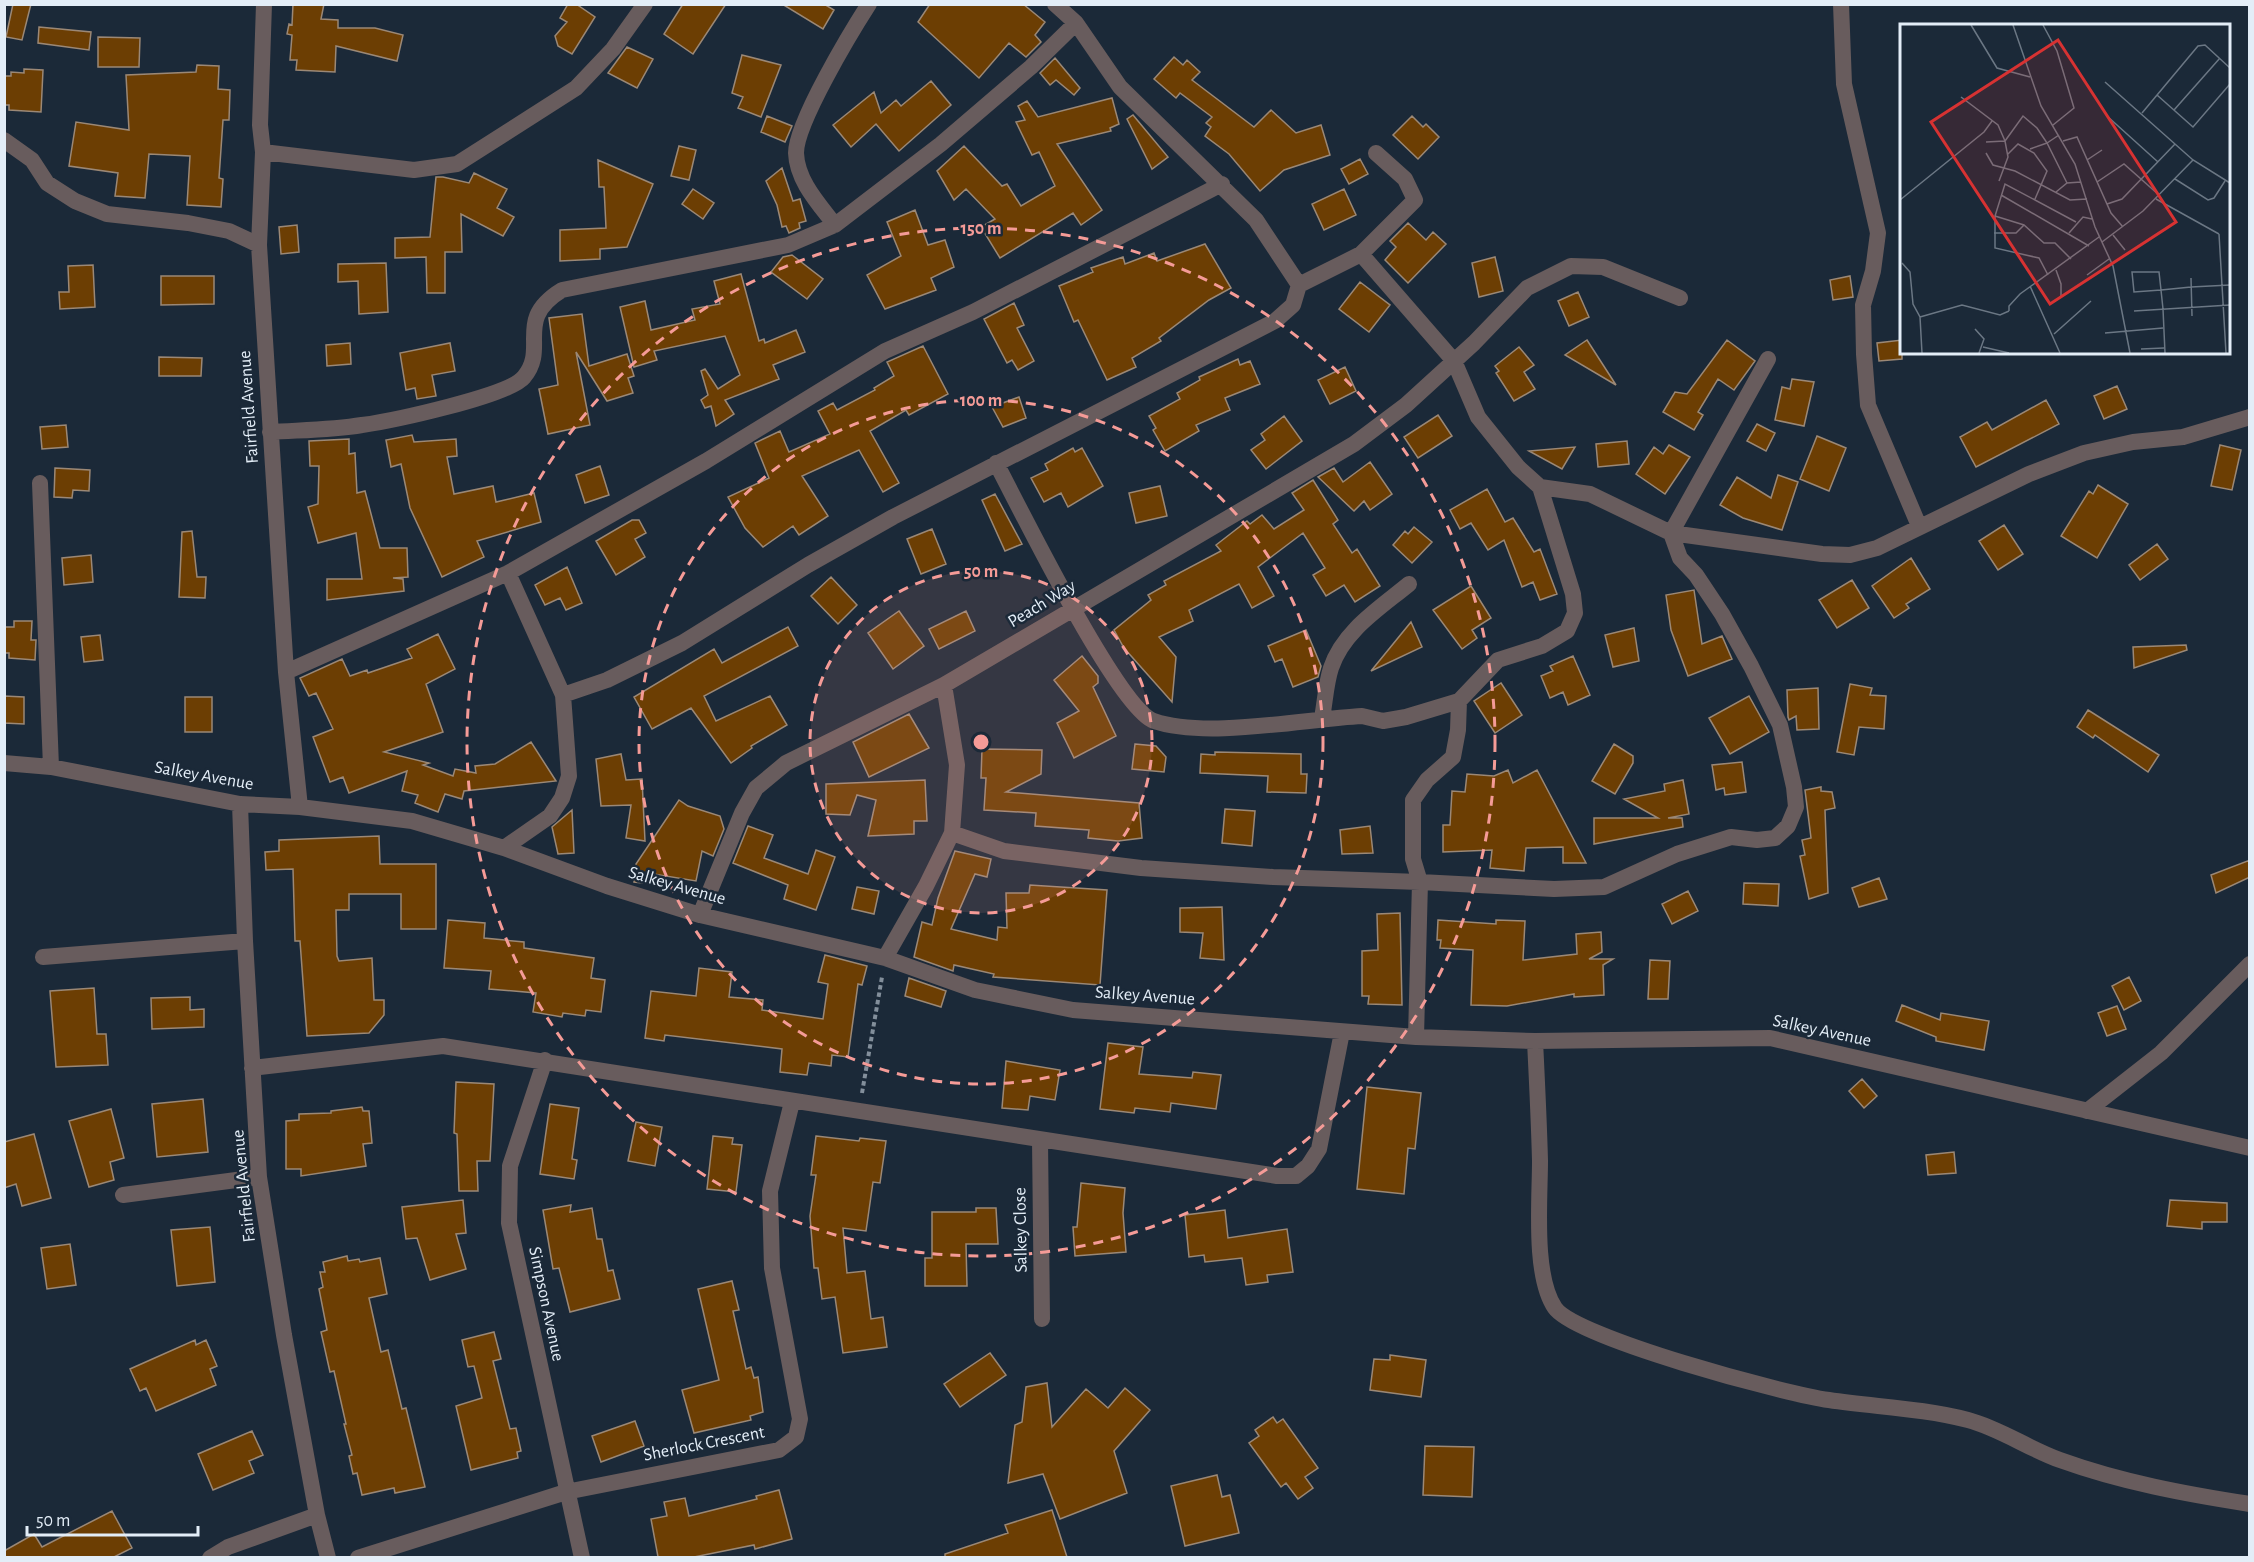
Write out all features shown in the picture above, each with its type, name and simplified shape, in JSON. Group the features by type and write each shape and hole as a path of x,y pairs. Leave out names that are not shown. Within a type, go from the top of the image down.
{"street":[{"name":"Fairfield Avenue","path":"264,4 260,125 263,152 259,245 286,672 300,807"},
{"path":"263,152 414,170 457,164 576,88 613,49 645,4"},
{"path":"835,225 805,185 796,152 809,111 869,4"},
{"path":"1055,4 1076,23 1120,87 1222,184 1256,220 1299,285"},
{"path":"1841,4 1844,84 1878,233 1873,271 1863,305 1863,354 1868,405 1919,526"},
{"path":"270,432 362,426 449,406 501,390 524,378 530,366 533,322 544,301 562,290 788,245 835,225 941,144 1031,67 1076,23"},
{"path":"4,140 32,160 47,183 75,201 107,214 188,223 229,231 259,245"},
{"path":"563,695 607,680 682,643 827,555 996,463 1208,358 1275,321 1293,305 1299,285 1361,254 1415,200 1405,179 1376,153"},
{"path":"286,672 508,573 754,432 885,351 973,312 1222,184"},
{"path":"996,463 1073,608 1131,701 1151,720 1175,727 1209,728 1362,716 1383,721 1459,701 1498,660 1542,646 1567,631 1575,613 1562,551 1540,486 1518,467 1478,417 1454,362 1361,254"},
{"name":"Peach Way","path":"700,915 742,813 756,788 786,763 944,685 1354,444 1406,405 1454,362 1527,288 1571,266 1603,267 1680,298"},
{"path":"952,833 1004,851 1142,868 1273,877 1554,889 1604,887 1677,854 1731,837 1757,840 1775,838 1788,826 1796,807 1794,786 1780,725 1751,666 1702,585 1680,558 1671,533 1768,359"},
{"path":"1540,486 1590,494 1671,533 1822,554 1850,555 1877,549 1919,526 2028,474 2084,453 2133,442 2183,437 2250,417"},
{"path":"40,483 51,767"},
{"path":"504,848 550,816 562,798 569,776 563,695 508,573"},
{"path":"1322,718 1331,668 1343,643 1362,623 1409,584"},
{"path":"885,958 926,886 952,833 957,765 944,685"},
{"path":"1416,1037 1420,882 1413,859 1413,800 1427,780 1453,758 1458,730 1459,701"},
{"name":"Salkey Avenue","path":"4,763 51,767 240,804 300,807 412,821 504,848 607,886 700,915 885,958 975,990 1073,1010 1416,1037 1535,1041 1770,1038 2250,1148"},
{"name":"Fairfield Avenue","path":"240,804 245,941 260,1177 284,1335 317,1515 328,1557"},
{"path":"43,957 245,941"},
{"path":"2087,1111 2161,1053 2250,964"},
{"path":"252,1068 443,1046 545,1060 792,1102 1040,1140 1277,1176 1296,1176 1308,1166 1319,1149 1342,1032"},
{"path":"1535,1041 1539,1227 1545,1292 1557,1311 1571,1322 1646,1352 1764,1385 1828,1400 1890,1406 1969,1420 2059,1460 2166,1491 2250,1504"},
{"name":"Simpson Avenue","path":"545,1060 510,1166 509,1223 582,1557"},
{"name":"Sherlock Crescent","path":"358,1557 566,1492 779,1449 796,1437 800,1419 772,1268 770,1191 792,1102"},
{"name":"Salkey Close","path":"1040,1140 1042,1319"},
{"path":"123,1196 260,1177"},
{"path":"210,1557 228,1547 317,1515"}],"path":[{"path":"859,1112 885,958"}],"building":[{"path":"13,4 31,4 22,40 6,37"},
{"path":"293,4 324,4 321,19 338,20 338,28 375,28 403,35 397,61 336,46 335,72 296,70 297,60 290,60 292,35 287,34 289,24 292,25"},
{"path":"568,4 576,4 595,17 572,54 558,46 555,36 567,22 560,18"},
{"path":"683,4 726,4 693,54 664,34"},
{"path":"782,4 824,4 834,10 823,29"},
{"path":"930,4 1023,4 1045,22 1035,35 1041,42 1026,57 1009,43 979,78 918,22"},
{"path":"39,27 91,32 89,50 38,43"},
{"path":"98,37 140,38 139,67 98,67"},
{"path":"627,47 653,59 637,88 608,73"},
{"path":"742,55 781,65 761,117 738,108 743,97 732,93"},
{"path":"1174,57 1183,65 1187,60 1200,72 1192,80 1254,127 1271,110 1296,133 1321,125 1330,155 1284,170 1260,191 1229,154 1205,136 1211,127 1206,123 1212,117 1180,93 1176,98 1154,79"},
{"path":"1055,58 1080,88 1074,95 1056,80 1050,85 1040,73"},
{"path":"197,65 219,66 218,89 230,90 229,120 223,120 219,178 223,179 221,207 187,205 190,156 149,154 145,198 115,196 118,173 69,166 76,122 129,130 126,75 196,72"},
{"path":"24,69 43,70 41,112 9,110 9,105 4,105 4,76 11,76 11,72 24,73"},
{"path":"931,81 951,105 899,151 876,124 851,147 833,125 874,92 881,113 896,100 901,106"},
{"path":"1112,98 1119,124 1110,128 1111,131 1057,144 1102,210 1081,225 1073,213 1000,258 981,227 995,219 966,189 954,200 937,171 964,146 1002,186 1007,184 1021,206 1055,186 1039,152 1032,155 1016,122 1025,120 1018,106 1027,101 1038,117"},
{"path":"1133,115 1168,157 1152,169 1127,119"},
{"path":"767,116 792,126 785,142 761,132"},
{"path":"1412,116 1423,127 1426,124 1439,137 1418,159 1393,135"},
{"path":"679,146 696,150 689,180 671,176"},
{"path":"1360,159 1368,174 1349,184 1341,169"},
{"path":"598,160 653,184 627,247 600,249 600,259 560,261 560,230 606,228 604,187 599,187"},
{"path":"782,168 793,201 800,199 806,221 799,223 800,228 789,233 786,226 782,227 777,205 766,181"},
{"path":"474,173 507,189 497,208 514,217 503,236 461,214 462,252 445,252 445,293 427,293 426,257 395,258 395,238 430,237 436,177 469,183"},
{"path":"693,189 714,203 703,219 682,204"},
{"path":"1344,189 1356,215 1324,230 1312,204"},
{"path":"915,210 928,245 945,240 954,267 931,278 936,290 885,309 867,275 901,256 887,222"},
{"path":"1408,223 1426,240 1433,232 1446,244 1408,283 1385,260 1396,247 1390,241"},
{"path":"297,225 299,252 281,254 279,227"},
{"path":"1205,244 1231,288 1209,300 1159,338 1161,341 1132,358 1136,367 1107,380 1078,320 1074,322 1059,286 1093,272 1091,268 1123,257 1125,264 1154,253 1157,261"},
{"path":"792,255 823,279 807,299 771,272 783,257"},
{"path":"1495,257 1503,291 1479,297 1472,263"},
{"path":"386,263 388,312 359,314 358,281 338,282 338,264"},
{"path":"93,265 95,307 60,309 59,292 69,292 68,266"},
{"path":"741,274 759,341 764,339 765,343 796,330 805,352 773,365 779,379 725,400 734,414 716,426 711,406 705,408 701,400 708,395 701,371 705,369 718,389 740,375 725,336 654,351 657,360 634,367 620,307 645,301 651,330 695,320 692,309 720,304 714,281"},
{"path":"161,276 214,276 214,304 161,305"},
{"path":"1850,276 1853,297 1833,300 1830,280"},
{"path":"1360,282 1390,305 1369,332 1339,309"},
{"path":"1578,292 1589,317 1569,326 1558,301"},
{"path":"1014,303 1024,325 1017,328 1034,361 1018,370 1012,360 1007,363 984,319"},
{"path":"582,314 589,366 627,354 634,376 628,378 633,393 607,401 576,352 590,425 548,434 539,389 558,385 549,318"},
{"path":"1587,340 1616,385 1565,355"},
{"path":"1727,340 1755,361 1734,390 1718,379 1698,412 1703,415 1694,430 1663,412 1675,392 1687,394"},
{"path":"1900,340 1902,359 1879,361 1877,343"},
{"path":"350,343 351,364 327,366 326,345"},
{"path":"450,343 455,371 432,375 436,396 417,399 415,388 406,390 400,353"},
{"path":"923,346 948,394 909,415 906,410 870,431 899,483 883,492 859,450 802,476 828,516 799,535 793,526 763,547 745,528 728,497 769,478 755,443 780,431 789,452 830,434 818,411 833,403 837,410 875,390 874,388 894,376 887,362"},
{"path":"1519,347 1534,365 1524,372 1535,389 1514,401 1496,373 1499,371 1495,366"},
{"path":"159,357 202,358 201,376 159,376"},
{"path":"1238,359 1240,365 1250,361 1260,384 1225,398 1230,410 1196,425 1199,431 1165,451 1153,430 1156,428 1149,416 1180,399 1177,393 1200,380 1199,377"},
{"path":"1345,367 1356,391 1330,404 1318,380"},
{"path":"1792,379 1814,382 1804,426 1775,420 1782,387 1790,389"},
{"path":"2117,386 2127,409 2104,419 2094,396"},
{"path":"1019,397 1026,418 1003,427 992,407"},
{"path":"2046,400 2059,424 1976,467 1960,437 1987,422 1992,430"},
{"path":"1438,415 1452,436 1418,458 1404,437"},
{"path":"1284,416 1302,441 1266,469 1251,450 1265,440 1261,434"},
{"path":"1757,424 1775,433 1766,451 1747,441"},
{"path":"66,425 68,447 42,449 40,427"},
{"path":"412,435 414,442 456,439 457,456 447,457 454,494 493,486 496,502 534,493 541,522 477,541 484,557 442,577 410,508 401,464 391,467 386,440"},
{"path":"1817,436 1846,448 1829,491 1800,479"},
{"path":"349,439 349,454 355,453 357,493 365,491 380,548 407,548 408,577 393,578 403,579 404,591 327,600 327,579 362,579 356,533 318,543 308,507 318,504 319,466 310,466 309,441"},
{"path":"1627,441 1629,464 1598,467 1596,444"},
{"path":"1669,445 1690,457 1665,494 1636,474 1654,447 1663,454"},
{"path":"2220,445 2241,450 2232,490 2211,486"},
{"path":"1575,447 1562,469 1529,451"},
{"path":"1073,448 1075,452 1082,448 1103,486 1068,507 1061,493 1044,502 1031,478 1048,470 1045,464"},
{"path":"1370,462 1392,494 1370,510 1364,501 1354,511 1318,477 1334,468 1343,482"},
{"path":"600,466 609,495 585,503 576,475"},
{"path":"55,468 90,470 89,491 73,490 72,498 54,497"},
{"path":"1778,475 1798,482 1782,530 1743,518 1720,505 1737,477 1771,498"},
{"path":"1313,480 1338,520 1333,524 1352,553 1357,549 1380,586 1355,602 1344,585 1326,596 1313,575 1325,568 1303,533 1258,567 1274,596 1252,608 1239,584 1189,610 1193,621 1159,637 1176,657 1172,702 1124,648 1114,630 1151,600 1148,595 1166,585 1164,581 1221,551 1216,545 1247,521 1250,524 1262,515 1274,529 1304,510 1292,493"},
{"path":"2098,485 2128,504 2097,558 2061,536 2089,491 2093,494"},
{"path":"1160,486 1167,516 1136,523 1129,493"},
{"path":"1487,489 1505,522 1513,518 1534,552 1540,549 1557,594 1540,600 1533,582 1522,587 1504,540 1488,550 1471,523 1460,529 1450,510"},
{"path":"995,494 1022,544 1005,551 982,500"},
{"path":"632,520 639,520 646,533 635,539 645,557 616,575 596,541"},
{"path":"2004,525 2023,554 1998,570 1979,541"},
{"path":"1414,527 1432,542 1412,563 1393,545 1405,531 1408,534"},
{"path":"932,529 946,564 921,574 907,539"},
{"path":"192,531 197,577 206,577 205,598 179,597 182,532"},
{"path":"2157,544 2168,559 2140,580 2129,565"},
{"path":"91,555 93,582 64,585 62,558"},
{"path":"1911,558 1930,589 1906,604 1909,608 1894,618 1872,586"},
{"path":"567,567 582,603 566,610 560,598 545,605 535,585"},
{"path":"831,577 857,605 838,624 811,596"},
{"path":"1852,580 1869,608 1837,628 1819,600"},
{"path":"1471,586 1491,618 1472,630 1477,638 1462,649 1433,610"},
{"path":"1694,590 1702,644 1722,636 1732,659 1688,676 1671,630 1666,595"},
{"path":"899,611 924,646 893,669 868,633"},
{"path":"966,611 975,631 939,649 929,629"},
{"path":"14,621 32,621 31,640 36,640 35,660 9,658 9,653 4,653 4,627 14,627"},
{"path":"1411,622 1422,647 1371,671"},
{"path":"788,627 798,646 704,696 716,721 770,696 787,725 751,746 752,748 731,763 691,708 652,729 634,697 714,649 722,663"},
{"path":"1634,628 1639,661 1613,667 1605,635"},
{"path":"1306,630 1321,666 1318,677 1293,687 1282,659 1275,662 1268,646"},
{"path":"438,634 455,669 426,684 443,732 384,752 429,763 423,765 453,776 455,769 476,773 475,766 495,764 531,742 556,781 464,791 462,799 445,794 438,812 415,803 418,795 402,791 407,771 349,793 343,777 330,782 313,737 333,729 316,693 309,696 300,678 342,659 350,676 367,670 368,673 412,658 407,649"},
{"path":"100,635 103,660 84,662 81,637"},
{"path":"2186,645 2187,650 2134,668 2133,647"},
{"path":"1082,656 1098,676 1098,683 1093,687 1116,736 1074,758 1057,723 1079,711 1054,680"},
{"path":"1573,656 1590,695 1568,705 1563,692 1550,698 1541,676 1553,671 1550,666"},
{"path":"1501,683 1522,715 1495,733 1474,701"},
{"path":"1850,684 1872,688 1870,695 1886,696 1884,729 1859,727 1854,755 1837,752"},
{"path":"1818,688 1819,729 1797,730 1796,716 1789,720 1788,717 1787,690"},
{"path":"4,696 24,697 24,724 4,723"},
{"path":"1749,696 1769,732 1730,754 1709,718"},
{"path":"185,697 212,697 212,732 185,732"},
{"path":"2088,710 2159,755 2148,772 2095,735 2093,738 2077,727"},
{"path":"909,714 929,748 869,777 853,742"},
{"path":"1135,744 1156,746 1166,757 1164,772 1132,769"},
{"path":"1614,744 1633,756 1633,763 1615,794 1592,781"},
{"path":"982,749 1042,750 1041,774 1006,792 1139,803 1142,838 1118,841 1088,838 1089,830 1035,826 1036,813 984,810 986,778 981,778"},
{"path":"1215,752 1301,754 1301,774 1307,774 1306,793 1267,792 1268,776 1200,773 1201,754 1215,755"},
{"path":"621,754 626,780 642,779 645,841 626,838 631,805 601,806 596,759"},
{"path":"1742,762 1746,792 1725,795 1724,788 1716,790 1712,765"},
{"path":"1508,770 1513,783 1537,770 1586,863 1563,863 1563,847 1526,848 1524,871 1490,868 1492,850 1443,852 1443,825 1450,825 1452,791 1465,792 1467,774 1494,776"},
{"path":"925,780 927,821 914,821 914,834 868,836 876,800 857,795 850,815 826,814 826,784"},
{"path":"1683,780 1689,814 1668,818 1682,818 1683,827 1594,844 1594,818 1658,818 1624,799 1665,791 1664,784"},
{"path":"1821,787 1821,791 1832,792 1835,808 1825,810 1828,893 1809,899 1800,856 1805,855 1802,840 1811,838 1805,790"},
{"path":"679,800 688,806 720,816 724,829 713,856 702,851 696,881 654,874 653,884 634,882 636,864"},
{"path":"1225,809 1255,811 1252,846 1222,843"},
{"path":"572,810 574,853 558,854 552,827"},
{"path":"748,826 773,835 764,858 808,874 816,850 835,857 816,910 784,899 788,885 733,863"},
{"path":"1370,826 1373,853 1342,854 1340,830"},
{"path":"379,836 380,864 436,864 436,929 401,929 401,894 349,894 349,910 336,910 337,956 339,961 372,958 374,1000 384,1000 384,1015 369,1033 307,1036 300,941 295,941 293,869 266,870 265,852 279,851 279,840"},
{"path":"955,851 991,859 987,877 975,874 951,929 997,940 998,927 1007,928 1006,893 1029,893 1030,885 1107,890 1100,985 993,977 994,974 954,965 953,971 914,957 922,922 932,925 938,898"},
{"path":"2250,860 2250,877 2216,893 2211,875"},
{"path":"1879,878 1887,899 1859,907 1852,888"},
{"path":"1744,883 1779,884 1778,906 1743,904"},
{"path":"857,887 879,891 874,914 852,909"},
{"path":"1688,891 1698,911 1672,924 1662,904"},
{"path":"1222,907 1224,960 1200,958 1203,933 1180,932 1180,908"},
{"path":"1400,913 1402,1005 1368,1004 1369,996 1362,996 1362,951 1378,950 1377,914"},
{"path":"448,920 485,923 484,938 524,942 524,948 594,958 591,978 605,980 601,1012 586,1010 585,1016 563,1013 562,1017 533,1012 536,993 489,989 491,971 444,968"},
{"path":"1438,920 1496,924 1496,920 1525,921 1523,960 1577,954 1576,934 1601,932 1602,952 1589,959 1613,959 1603,965 1604,995 1574,997 1574,994 1507,1006 1471,1005 1473,950 1440,948 1441,940 1437,940"},
{"path":"825,955 867,966 862,985 858,984 848,1057 832,1055 831,1066 809,1063 807,1075 780,1072 782,1049 665,1035 664,1041 645,1038 651,991 696,996 699,968 732,972 729,997 763,1000 762,1010 823,1019 828,984 818,982"},
{"path":"1650,960 1670,961 1668,999 1648,999"},
{"path":"2129,977 2141,1001 2124,1010 2112,986"},
{"path":"909,978 946,991 941,1007 905,996"},
{"path":"94,988 97,1034 106,1034 108,1065 56,1067 50,991"},
{"path":"190,997 190,1010 204,1009 204,1027 152,1029 151,998"},
{"path":"1902,1005 1940,1020 1941,1013 1989,1021 1984,1050 1936,1041 1936,1037 1896,1021"},
{"path":"2117,1006 2126,1029 2107,1036 2098,1013"},
{"path":"1108,1043 1143,1047 1139,1074 1192,1078 1193,1072 1221,1075 1216,1109 1171,1103 1170,1112 1135,1108 1134,1113 1100,1109"},
{"path":"1006,1061 1060,1070 1055,1100 1030,1096 1028,1110 1002,1108"},
{"path":"1862,1079 1877,1096 1864,1108 1849,1091"},
{"path":"456,1082 494,1084 490,1161 477,1161 478,1191 459,1191 457,1134 454,1133"},
{"path":"1367,1087 1421,1093 1415,1149 1408,1148 1404,1194 1357,1189"},
{"path":"203,1099 208,1152 157,1157 152,1104"},
{"path":"550,1104 579,1108 572,1159 577,1160 574,1179 540,1174"},
{"path":"362,1107 363,1111 369,1111 372,1143 363,1144 366,1166 301,1176 301,1169 286,1169 286,1121 299,1120 299,1114 331,1113 331,1111"},
{"path":"111,1109 124,1158 110,1162 114,1180 89,1187 69,1121"},
{"path":"636,1122 662,1127 655,1166 628,1161"},
{"path":"34,1134 51,1198 22,1206 16,1184 4,1188 4,1142"},
{"path":"713,1136 733,1138 732,1144 742,1145 736,1192 707,1189"},
{"path":"816,1136 859,1141 860,1138 886,1141 880,1183 873,1182 866,1231 843,1228 847,1273 865,1271 871,1319 883,1317 887,1347 843,1353 835,1297 822,1299 818,1268 814,1268 810,1216 816,1175 811,1175"},
{"path":"1954,1152 1956,1173 1928,1175 1926,1155"},
{"path":"1081,1183 1125,1188 1123,1213 1126,1252 1075,1256 1073,1227 1077,1227"},
{"path":"463,1200 466,1233 456,1234 466,1269 430,1280 417,1238 406,1239 402,1207"},
{"path":"2170,1200 2227,1203 2227,1222 2202,1222 2202,1229 2167,1226"},
{"path":"571,1205 570,1212 592,1208 597,1239 602,1239 608,1271 613,1270 620,1299 570,1312 559,1268 553,1269 543,1210"},
{"path":"976,1208 996,1208 998,1244 966,1244 967,1286 925,1286 925,1258 932,1258 932,1212 976,1212"},
{"path":"1225,1210 1228,1238 1287,1229 1293,1272 1267,1275 1268,1282 1246,1285 1242,1258 1205,1262 1204,1255 1189,1257 1185,1215"},
{"path":"210,1227 215,1282 177,1286 171,1230"},
{"path":"70,1244 76,1285 47,1289 41,1248"},
{"path":"347,1256 348,1261 359,1259 360,1262 380,1258 387,1294 369,1298 381,1352 388,1350 402,1409 406,1408 425,1487 395,1493 394,1488 362,1495 357,1473 353,1474 349,1456 352,1455 344,1424 346,1424 334,1371 330,1372 321,1332 327,1330 319,1289 323,1287 320,1272 325,1272 323,1262"},
{"path":"732,1281 739,1310 733,1311 746,1369 751,1367 754,1378 758,1377 763,1412 750,1416 751,1420 694,1433 682,1390 719,1380 698,1289"},
{"path":"494,1332 501,1359 493,1361 510,1429 516,1428 521,1451 517,1452 518,1458 471,1470 456,1406 482,1398 474,1366 468,1367 462,1340"},
{"path":"195,1340 196,1345 206,1340 217,1366 210,1369 216,1385 156,1411 146,1388 140,1391 130,1369"},
{"path":"990,1353 1006,1375 960,1407 944,1384"},
{"path":"1390,1355 1426,1360 1421,1397 1370,1390 1374,1359 1390,1360"},
{"path":"1047,1383 1052,1427 1086,1389 1108,1408 1125,1388 1150,1410 1114,1451 1127,1493 1060,1519 1043,1474 1008,1483 1015,1425 1022,1422 1026,1387"},
{"path":"1273,1417 1277,1423 1283,1419 1318,1468 1305,1477 1313,1488 1298,1499 1286,1483 1281,1487 1249,1443 1259,1436 1255,1430"},
{"path":"635,1421 644,1446 601,1462 592,1436"},
{"path":"252,1431 263,1455 249,1461 254,1473 213,1490 198,1454"},
{"path":"1425,1446 1474,1447 1472,1497 1423,1495"},
{"path":"1217,1475 1222,1497 1230,1495 1239,1533 1185,1546 1171,1486"},
{"path":"779,1490 792,1539 755,1549 754,1545 694,1557 658,1557 651,1519 667,1516 664,1502 685,1498 689,1516 757,1499 756,1496"},
{"path":"1052,1510 1067,1557 945,1557 945,1554 1008,1533 1005,1525"},
{"path":"112,1511 132,1548 114,1557 4,1557 4,1551 34,1534 42,1547"}]}
